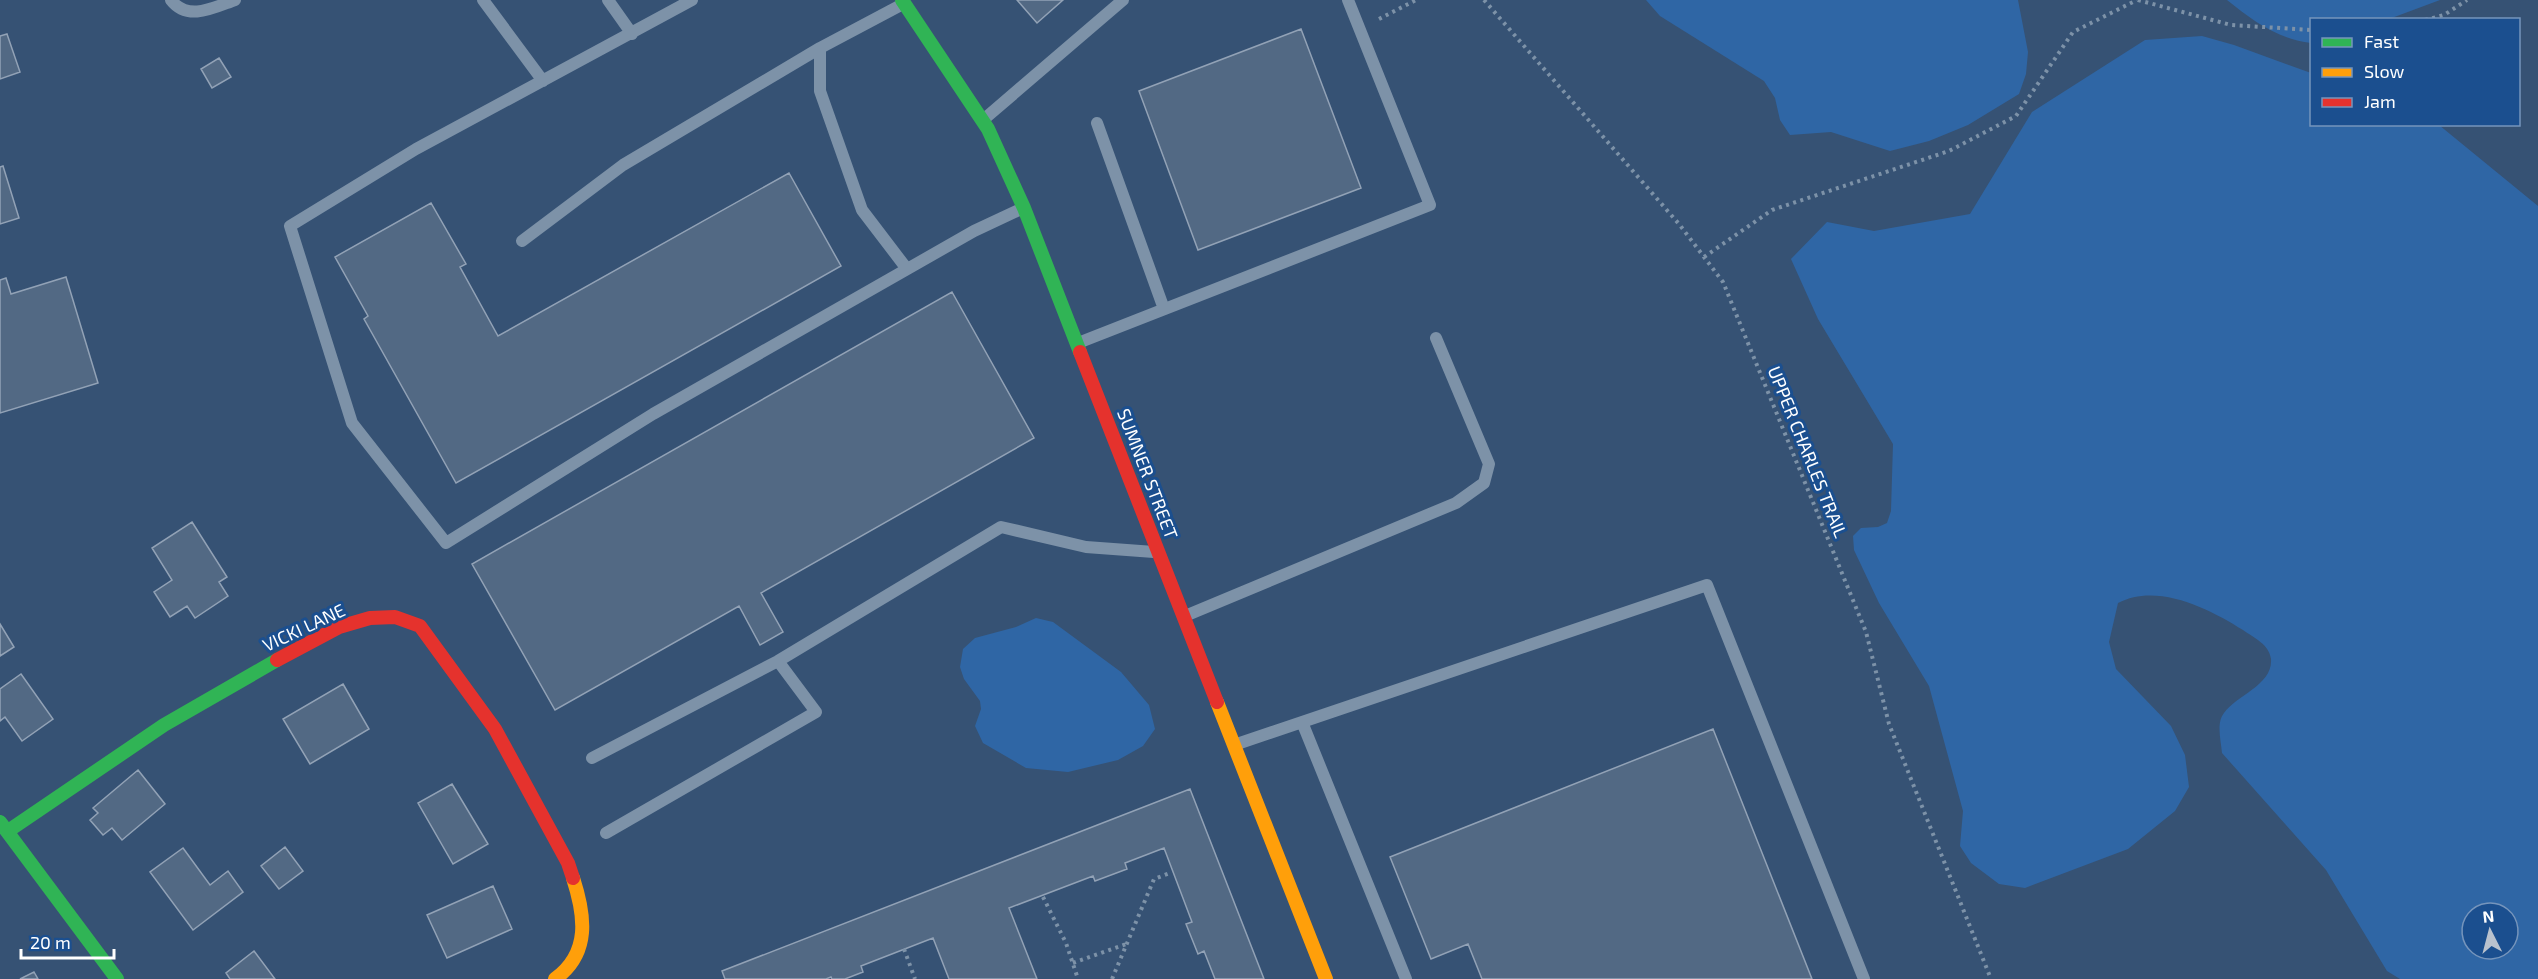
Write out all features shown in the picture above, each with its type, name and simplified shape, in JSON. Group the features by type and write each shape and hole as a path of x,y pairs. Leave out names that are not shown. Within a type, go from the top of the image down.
{"street":[{"name":"SUMNER STREET","path":"903,2 983,121 1024,208 1326,979"},
{"name":"VICKI LANE","path":"4,826 164,724 272,662 339,627 370,618 395,617 420,626 495,729 568,863 579,897 584,924 580,944 570,964 566,971 555,979"},
{"path":"4,826 117,979"}],"lane":[{"path":"171,0 186,12 205,11 236,0"},
{"path":"483,0 543,81"},
{"path":"608,0 632,34"},
{"path":"692,0 417,149 290,226 352,423 446,543 653,414 974,231 1024,208"},
{"path":"983,121 1124,0"},
{"path":"1077,344 1430,205 1348,0"},
{"path":"522,241 623,165 820,48 903,2"},
{"path":"820,48 820,92 862,210 907,269"},
{"path":"1097,123 1164,309"},
{"path":"1184,617 1456,503 1484,483 1489,464 1436,338"},
{"path":"592,758 778,661 1001,526 1086,547 1159,552"},
{"path":"1234,745 1707,585 1864,979"},
{"path":"606,833 816,712 778,661"},
{"path":"1302,722 1406,979"}],"path":[{"path":"1359,28 1416,0"},
{"name":"UPPER CHARLES TRAIL","path":"1484,0 1679,224 1723,282 1866,633 1890,724 1991,979"},
{"path":"1704,257 1772,210 1949,151 2016,116 2073,32 2138,0 2231,25 2310,30"},
{"path":"2433,18 2444,15 2467,0"},
{"path":"1112,979 1154,879 1170,873"},
{"path":"1043,897 1078,979"},
{"path":"1073,963 1127,944"},
{"path":"904,949 915,979"}],"shaded area":[{"path":"1646,0 2018,0 2028,52 2026,74 2019,94 1968,125 1929,141 1890,151 1831,132 1790,135 1780,120 1775,98 1764,81 1660,16"},
{"path":"2227,0 2440,0 2392,18 2310,18 2310,43 2288,38 2246,15"},
{"path":"2202,36 2310,73 2310,126 2440,126 2538,206 2538,979 2400,979 2387,971 2326,870 2222,753 2220,722 2222,717 2230,707 2266,676 2270,668 2270,654 2264,645 2230,622 2199,607 2166,597 2149,595 2133,597 2118,603 2109,642 2116,669 2171,726 2185,755 2189,787 2175,811 2128,849 2025,888 1999,884 1971,863 1960,846 1963,811 1929,686 1879,603 1854,550 1853,536 1861,528 1878,527 1887,523 1891,511 1893,444 1818,319 1791,259 1827,222 1874,231 1970,214 2032,112 2145,40"},
{"path":"1036,618 1053,622 1121,672 1149,705 1155,729 1143,746 1118,760 1068,772 1026,768 983,743 975,726 981,709 980,701 964,679 960,667 963,649 975,638 1016,627"}],"building":[{"path":"1017,0 1063,0 1037,23"},
{"path":"1301,29 1361,188 1198,250 1139,91"},
{"path":"7,34 20,72 0,79 0,36"},
{"path":"219,58 231,77 212,88 201,69"},
{"path":"3,166 19,218 0,224 0,167"},
{"path":"789,173 841,266 456,483 364,319 368,316 335,257 431,203 466,264 460,267 498,336"},
{"path":"66,277 98,383 0,413 0,280 6,278 11,294"},
{"path":"952,292 1034,438 761,593 783,632 760,645 739,606 555,710 472,564"},
{"path":"192,522 227,577 219,582 228,596 195,618 187,606 170,617 154,592 172,580 152,548"},
{"path":"0,624 14,647 0,656"},
{"path":"21,674 53,719 22,741 5,717 0,721 0,689"},
{"path":"343,684 369,729 310,764 283,719"},
{"path":"1713,729 1812,979 1482,979 1468,944 1431,959 1390,857"},
{"path":"138,770 165,804 122,840 112,828 103,835 90,820 98,813 93,808"},
{"path":"452,784 488,844 453,864 418,803"},
{"path":"1190,789 1264,979 1215,979 1204,951 1198,954 1186,924 1192,922 1164,848 1125,863 1127,869 1095,881 1093,876 1009,908 1037,979 949,979 933,938 861,966 863,972 845,979 832,979 831,977 826,979 725,979 722,971"},
{"path":"285,847 303,871 279,889 261,866"},
{"path":"183,848 210,885 228,871 243,892 193,930 150,872"},
{"path":"493,886 512,929 447,958 427,915"},
{"path":"254,951 275,979 230,979 226,973"},
{"path":"34,972 38,979 20,979"}],"traffic: fast":[{"path":"902,0 988,129 1024,208 1080,352"},
{"path":"8,831 164,725 277,660"},
{"path":"0,822 117,979"}],"traffic: slow":[{"path":"1217,702 1326,979"},
{"path":"555,979 567,969 580,945 582,919 573,878"}],"traffic: jam":[{"path":"1080,352 1217,702"},
{"path":"277,660 339,627 370,618 395,617 420,626 495,729 568,863 573,878"}]}
